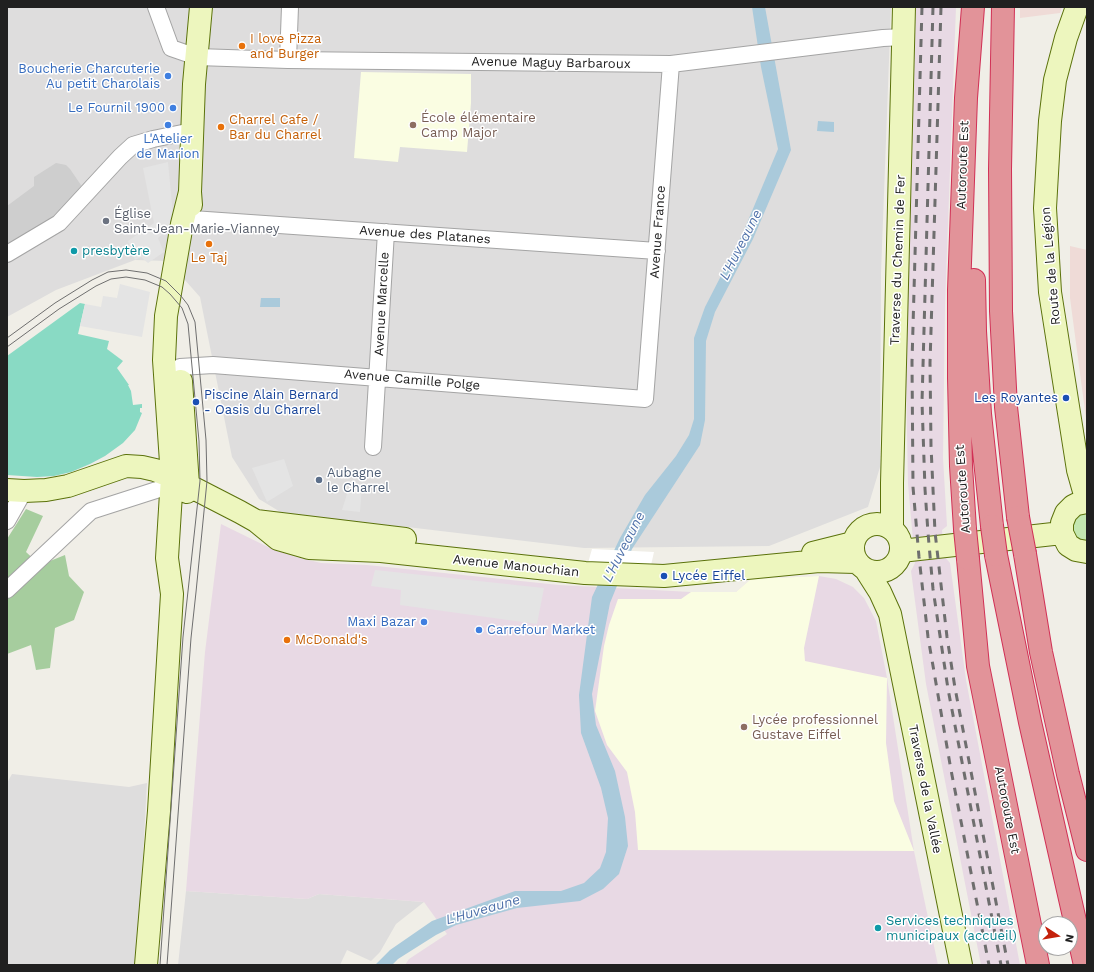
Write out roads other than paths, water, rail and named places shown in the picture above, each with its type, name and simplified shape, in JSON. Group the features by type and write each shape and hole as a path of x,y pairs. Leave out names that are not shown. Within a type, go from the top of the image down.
{"highway":[{"name":"Autoroute Est","path":"973,7 966,98 959,290 960,451 978,666 1038,965"},
{"path":"979,7 973,242 975,330 980,414 992,526 996,556 1030,722 1085,965"},
{"path":"1003,7 1000,169 1001,311 1006,407 1018,518 1041,652 1087,862"},
{"path":"1068,774 1087,850"}],"main road":[{"path":"146,965 159,811 172,594 180,557 177,482 180,367 177,321 192,219 190,192 192,131 201,7"},
{"name":"Traverse du Chemin de Fer","path":"883,526 892,483 904,7"},
{"name":"Route de la Légion","path":"1077,7 1066,38 1055,80 1050,121 1045,208 1047,258 1055,327 1078,470 1087,502"},
{"path":"177,482 164,360 166,316 182,224 190,192"},
{"name":"Avenue Manouchian","path":"16,491 46,490 68,486 126,466 142,467 155,470 256,521 278,539 309,548 381,551 649,570 669,576 795,559 820,561 858,558"},
{"path":"1087,502 1073,506 1066,513 1062,522 1062,533 1068,545 1076,550 1087,552"},
{"path":"867,525 883,526 899,539 898,557 887,570 877,573 858,558 856,536 861,529 867,525"},
{"path":"898,557 1062,533"},
{"name":"Traverse de la Vallée","path":"890,614 891,590 898,557"},
{"name":"Traverse de la Vallée","path":"858,558 880,592 890,614 961,965"}],"street":[{"name":"Avenue Maguy Barbaroux","path":"156,7 171,48 288,60 671,64 883,38 904,37"},
{"path":"288,60 290,7"},
{"name":"Avenue France","path":"645,399 671,64"},
{"path":"7,254 59,223 120,157 133,146 192,131"},
{"name":"Avenue des Platanes","path":"192,219 657,251"},
{"name":"Avenue Marcelle","path":"373,448 386,232"},
{"name":"Avenue Camille Polge","path":"180,367 213,365 645,399"},
{"path":"7,590 91,511 177,482"},
{"path":"7,521 16,491"}],"water":[{"name":"L'Huveaune","path":"752,7 765,7 791,150 753,239 715,312 706,341 705,420 700,445 632,549 610,603 592,694 596,725 615,771 625,817 628,846 619,874 603,889 580,901 517,908 456,925 436,935 398,959 392,965 375,965 390,950 432,921 515,891 561,891 584,883 600,868 606,852 608,818 601,788 581,733 579,695 592,597 620,538 645,495 676,456 689,435 694,419 694,338 705,307 742,235 778,149 761,67"},
{"path":"818,121 834,122 834,132 817,131"},
{"path":"261,298 280,298 280,307 260,307"}],"tram line":[{"path":"7,338 55,303 92,280 108,272 126,270 147,273 166,281 188,305 195,322 206,440 207,481 191,638 167,965"},
{"path":"7,347 59,309 96,286 111,279 126,277 145,280 162,287 182,308 188,324 199,441 200,481 183,637 160,965"}],"railway":[{"path":"922,7 912,362 913,487 928,637 951,770 989,965"},
{"path":"933,7 922,402 928,533 933,589 948,689 1001,965"},
{"path":"941,7 930,363 931,446 935,532 947,637 955,688 1008,965"}],"place":[{"name":"I love Pizza and Burger","path":"242,46"},
{"name":"Boucherie Charcuterie Au petit Charolais","path":"168,76"},
{"name":"Le Fournil 1900","path":"173,108"},
{"name":"L'Atelier de Marion","path":"168,125"},
{"name":"École élémentaire Camp Major","path":"413,125"},
{"name":"Charrel Cafe / Bar du Charrel","path":"221,127"},
{"name":"Église Saint-Jean-Marie-Vianney","path":"106,221"},
{"name":"Le Taj","path":"209,244"},
{"name":"presbytère","path":"74,251"},
{"name":"Les Royantes","path":"1066,398"},
{"name":"Piscine Alain Bernard - Oasis du Charrel","path":"196,402"},
{"name":"Aubagne le Charrel","path":"319,480"},
{"name":"Lycée Eiffel","path":"664,576"},
{"name":"Maxi Bazar","path":"424,622"},
{"name":"Carrefour Market","path":"479,630"},
{"name":"McDonald's","path":"287,640"},
{"name":"Lycée professionnel Gustave Eiffel","path":"744,727"},
{"name":"Services techniques municipaux (accueil)","path":"878,928"}]}
